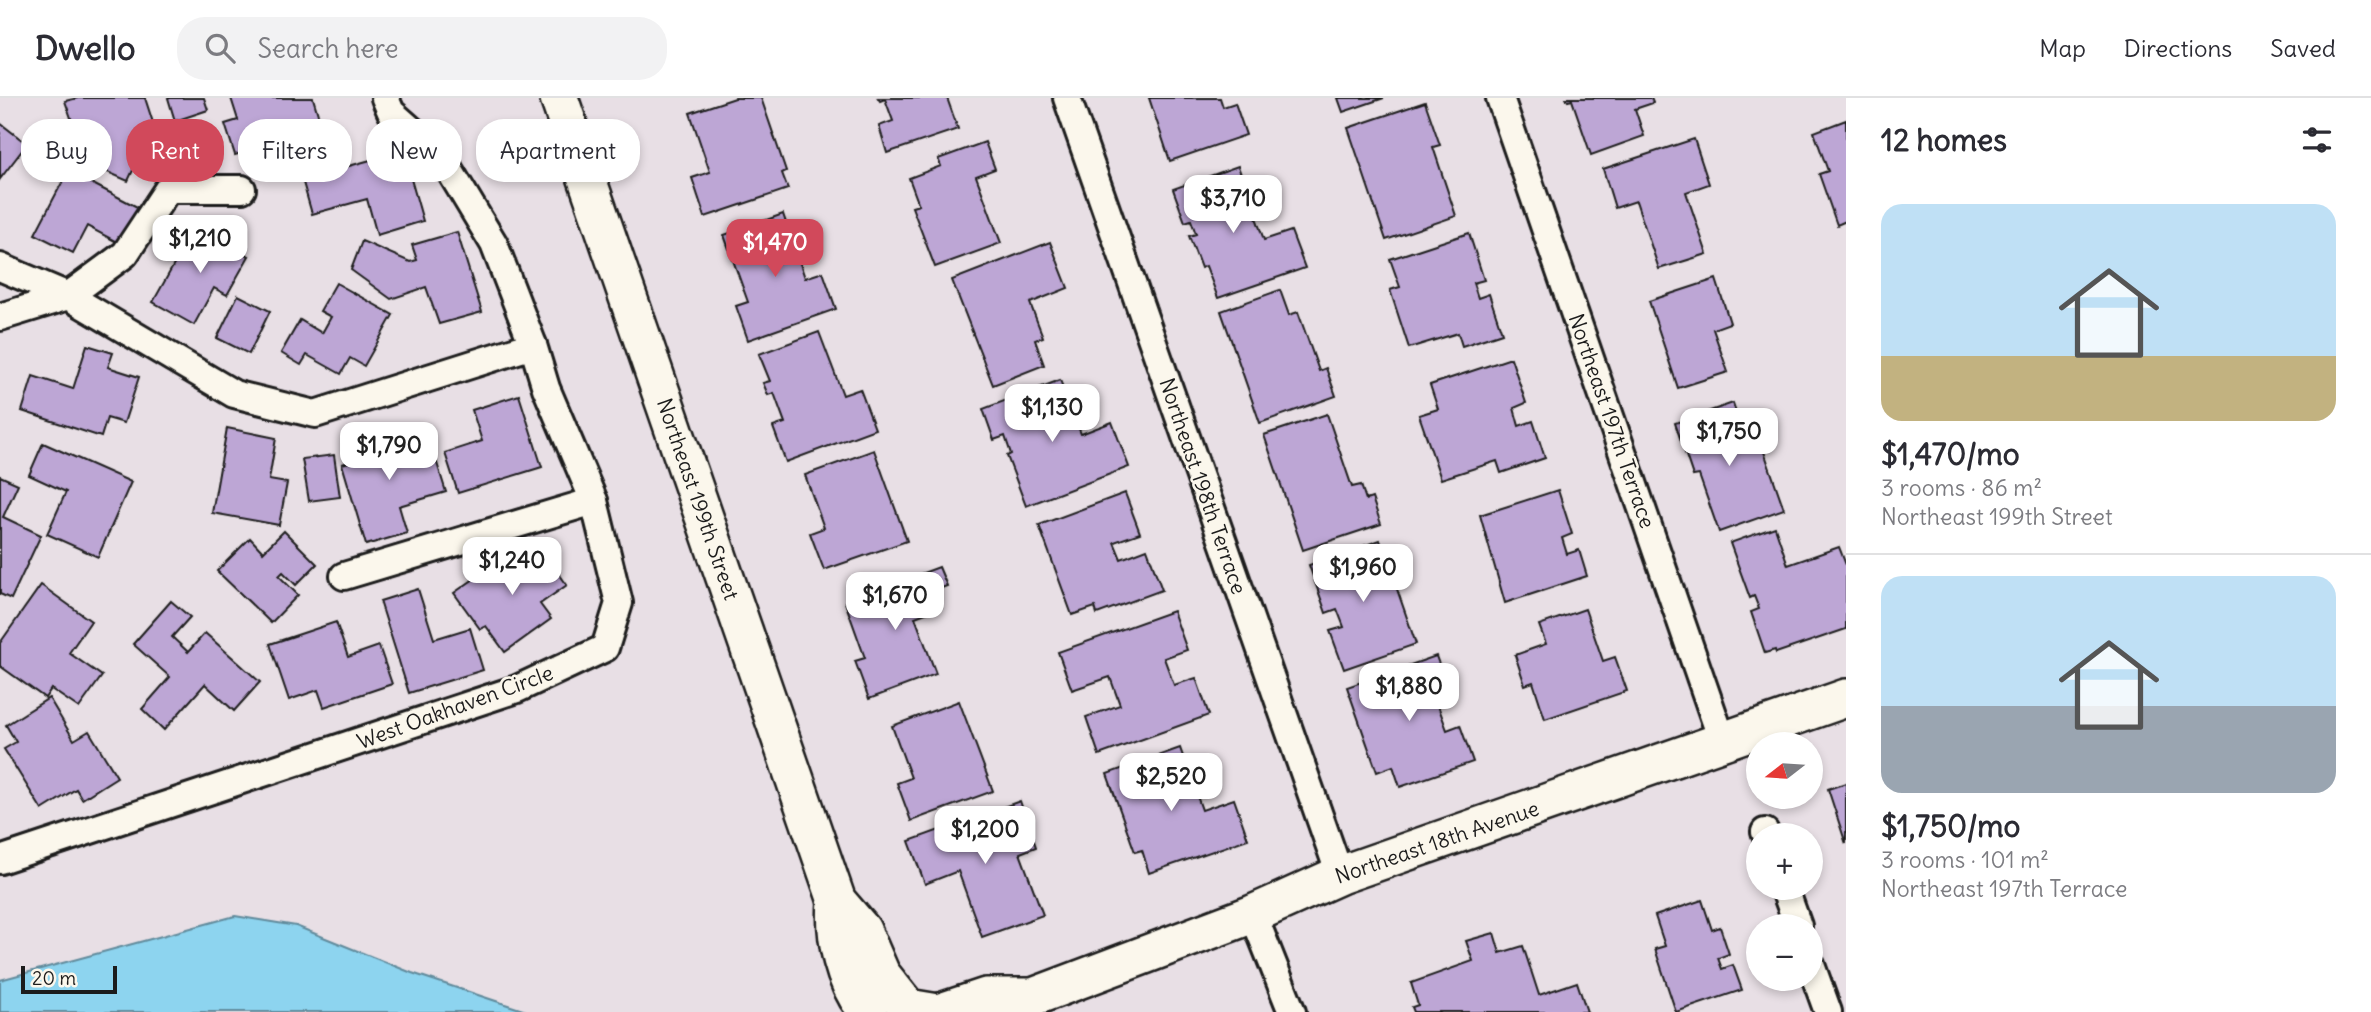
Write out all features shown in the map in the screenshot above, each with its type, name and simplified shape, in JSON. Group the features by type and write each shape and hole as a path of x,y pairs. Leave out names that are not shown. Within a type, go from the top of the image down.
{"street":[{"name":"West Oakhaven Circle","path":"0,860 517,689 605,648 619,603 594,501 546,388 533,345 494,244 441,156 391,112 384,98"},
{"name":"Northeast 199th Street","path":"559,98 837,901"},
{"name":"Northeast 198th Terrace","path":"1067,98 1340,875"},
{"name":"Northeast 197th Terrace","path":"1500,98 1723,743"},
{"path":"0,317 68,296 125,254 168,189 242,189"},
{"path":"0,267 68,296 234,394 315,414 533,345"},
{"path":"344,576 594,501"},
{"name":"Northeast 18th Avenue","path":"941,1012 986,997 1026,1004 1253,914 1340,875 1846,698"},
{"path":"837,901 835,932 856,998 868,1012"},
{"path":"837,901 862,930 881,974 908,1008 932,1012"},
{"path":"1253,914 1292,1012"},
{"path":"1820,991 1828,1012"}],"water":[{"path":"235,916 296,926 412,973 529,1012 0,1012 0,980"}],"building":[{"path":"78,98 145,98 152,119 126,119 126,180 112,174 112,119 71,119 65,101"},
{"path":"168,98 204,98 208,110 174,119"},
{"path":"231,98 313,98 319,119 238,119"},
{"path":"735,98 761,98 786,171 782,173 788,189 705,217 692,178 710,172 690,113"},
{"path":"878,98 947,98 958,129 887,153 879,126 893,121 885,99 880,101"},
{"path":"1149,98 1220,98 1223,107 1235,103 1246,135 1170,161"},
{"path":"1338,98 1384,98 1343,112"},
{"path":"1566,98 1651,98 1653,103 1635,109 1644,136 1591,155 1572,100 1568,101"},
{"path":"1425,102 1440,145 1433,147 1456,216 1386,240 1348,128"},
{"path":"238,120 238,154 235,155 225,124"},
{"path":"1846,120 1846,221 1837,225 1819,174 1828,171 1814,132"},
{"path":"0,123 21,139 21,152 0,179"},
{"path":"1694,139 1709,184 1686,192 1707,254 1659,269 1636,201 1615,208 1603,169"},
{"path":"985,142 995,169 976,176 1001,243 935,267 912,207 919,205 909,178 941,166 938,159"},
{"path":"366,161 366,182 412,182 423,221 377,235 367,199 312,214 303,182 352,182 352,165"},
{"path":"1238,166 1264,240 1291,231 1305,268 1218,298 1206,266 1201,268 1189,236 1196,234 1191,220 1185,222 1173,189"},
{"path":"62,182 89,182 145,211 126,247 87,226 73,253 35,234"},
{"path":"783,214 805,278 823,272 836,309 748,340 736,306 748,302 724,235"},
{"path":"195,227 249,256 227,295 214,288 194,325 153,302"},
{"path":"457,232 482,312 439,324 426,287 391,299 351,270 362,241 410,262 417,260 412,245"},
{"path":"1469,233 1484,280 1473,283 1478,298 1489,294 1502,333 1462,346 1458,333 1409,348 1390,290 1400,287 1390,259"},
{"path":"1050,242 1068,288 1030,303 1043,337 1035,340 1044,365 993,385 952,280"},
{"path":"1716,279 1730,323 1713,329 1728,372 1678,388 1649,301"},
{"path":"336,283 393,315 364,366 350,358 341,374 307,355 301,365 281,353 300,320 322,333 331,317 320,311"},
{"path":"1280,290 1289,315 1298,312 1319,371 1326,368 1336,396 1260,423 1221,311"},
{"path":"238,295 270,311 249,354 217,338"},
{"path":"819,332 843,395 860,389 875,429 786,462 773,427 785,423 774,393 768,395 763,383 770,381 759,354"},
{"path":"87,345 113,353 108,367 139,377 124,423 107,418 101,437 22,411 33,376 73,389"},
{"path":"1511,358 1526,403 1514,408 1519,426 1533,421 1545,458 1501,473 1497,461 1441,479 1419,415 1438,409 1430,385"},
{"path":"1060,380 1081,434 1112,422 1129,467 1026,506 1007,456 1011,454 1005,436 994,440 983,409"},
{"path":"519,395 542,467 458,493 445,453 482,441 472,410"},
{"path":"1733,403 1749,451 1762,446 1784,509 1719,532 1699,475 1693,476 1675,423"},
{"path":"1327,414 1352,487 1361,485 1366,500 1372,498 1381,524 1303,550 1264,435"},
{"path":"410,424 423,464 436,460 446,492 399,506 407,533 366,545 342,464 360,459 355,442"},
{"path":"227,428 276,438 269,480 287,483 279,525 212,513"},
{"path":"43,443 131,482 98,557 47,534 66,492 29,475"},
{"path":"874,450 907,541 824,570 810,533 824,528 805,475"},
{"path":"334,455 340,497 309,501 302,459"},
{"path":"0,476 18,484 3,517 41,535 11,599 0,594"},
{"path":"1558,490 1572,534 1562,538 1567,554 1579,550 1587,576 1505,603 1480,515"},
{"path":"1125,493 1140,533 1114,542 1121,559 1147,549 1162,590 1097,614 1095,607 1072,615 1039,525"},
{"path":"1775,527 1788,565 1839,547 1846,565 1846,629 1776,653 1775,650 1765,653 1751,612 1759,609 1754,596 1750,598 1730,543"},
{"path":"284,531 317,564 296,585 283,572 279,576 298,595 271,623 217,571 250,538 263,552"},
{"path":"1380,540 1416,644 1344,669 1330,631 1344,627 1337,609 1326,613 1309,565"},
{"path":"521,546 533,562 545,554 567,585 540,604 551,619 505,652 486,626 480,629 454,593"},
{"path":"939,567 947,586 936,590 942,607 915,617 936,674 869,699 855,661 865,658 845,602"},
{"path":"41,585 91,621 69,653 102,676 79,708 51,689 45,698 0,666 0,643"},
{"path":"418,589 434,639 470,628 483,670 409,693 380,601"},
{"path":"171,601 190,617 172,637 188,652 205,633 260,682 234,711 205,684 164,730 142,709 170,677 133,644"},
{"path":"1585,609 1603,661 1615,657 1627,691 1545,719 1533,682 1525,685 1515,655 1546,644 1539,625"},
{"path":"1173,611 1187,650 1164,658 1174,685 1196,678 1209,715 1099,755 1086,717 1120,705 1110,677 1072,690 1058,652"},
{"path":"336,622 348,657 379,646 392,684 324,707 318,690 289,700 270,644"},
{"path":"1436,656 1447,687 1433,692 1447,730 1460,725 1473,762 1400,787 1393,766 1377,772 1347,687"},
{"path":"49,698 74,740 89,731 117,777 82,799 76,789 42,810 4,749 16,742 6,725"},
{"path":"959,701 993,791 911,821 897,783 911,778 892,726"},
{"path":"1180,748 1202,810 1234,799 1248,839 1149,873 1142,850 1135,852 1107,774"},
{"path":"1846,783 1846,844 1828,789"},
{"path":"1020,801 1036,847 1020,853 1043,915 982,937 958,871 925,884 909,841"},
{"path":"1702,900 1712,930 1720,927 1729,954 1718,958 1722,969 1733,965 1742,990 1676,1012 1655,949 1665,946 1655,916"},
{"path":"1494,933 1500,953 1523,946 1539,995 1577,982 1587,1012 1414,1012 1412,1007 1418,1005 1411,983 1473,961 1466,941"}]}
